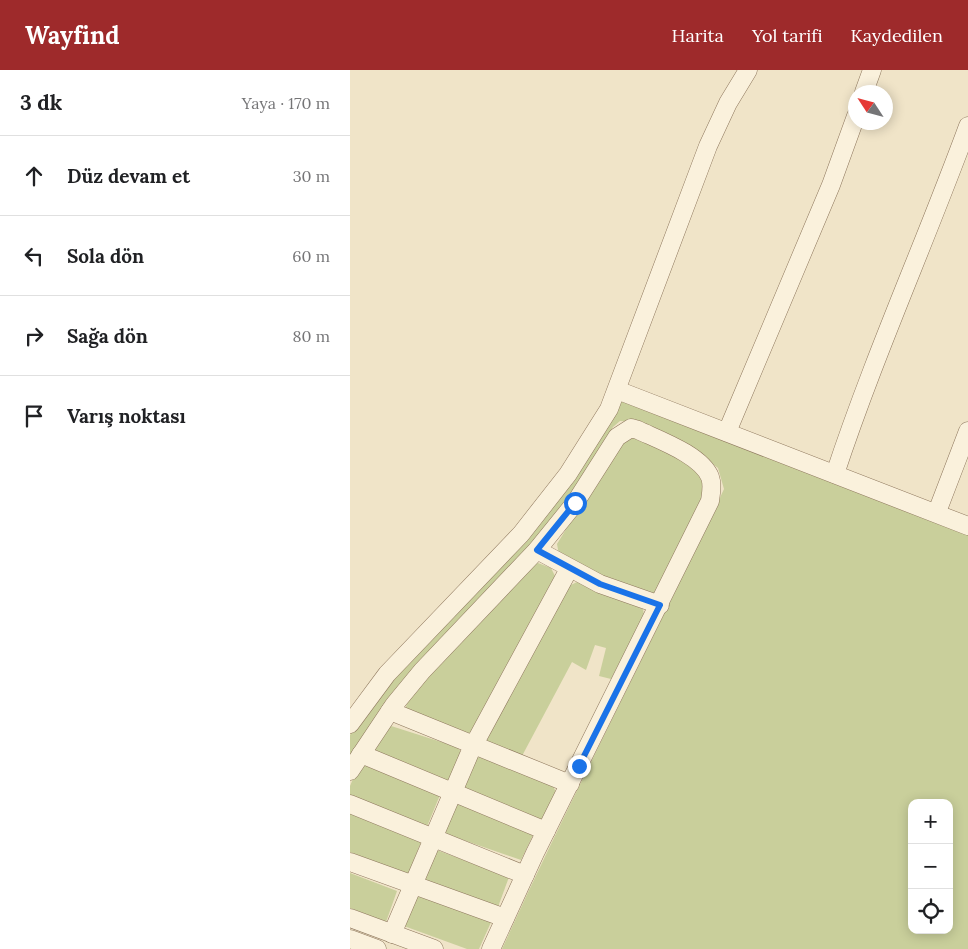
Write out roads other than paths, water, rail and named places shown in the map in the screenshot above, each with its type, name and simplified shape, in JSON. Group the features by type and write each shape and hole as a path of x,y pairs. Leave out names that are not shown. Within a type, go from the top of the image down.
{"street":[{"path":"350,724 387,674 533,519 568,474 609,409 708,146 728,103 748,70"},
{"path":"867,85 872,70"},
{"path":"835,474 862,394 936,212 968,126"},
{"path":"727,432 831,185 851,130"},
{"path":"617,390 937,512 968,526"},
{"path":"350,771 390,711 428,664 537,550 575,503 617,436 631,428 638,430 695,459 710,477 712,489 710,501 660,605 546,831 491,949"},
{"path":"937,512 968,431"},
{"path":"537,550 569,569 600,584 660,605"},
{"path":"392,934 474,746 569,569"},
{"path":"390,711 570,784"},
{"path":"361,754 454,791 546,831"},
{"path":"350,804 433,840 525,875"},
{"path":"350,862 505,918"},
{"path":"350,918 434,949"},
{"path":"350,939 377,949"}]}
